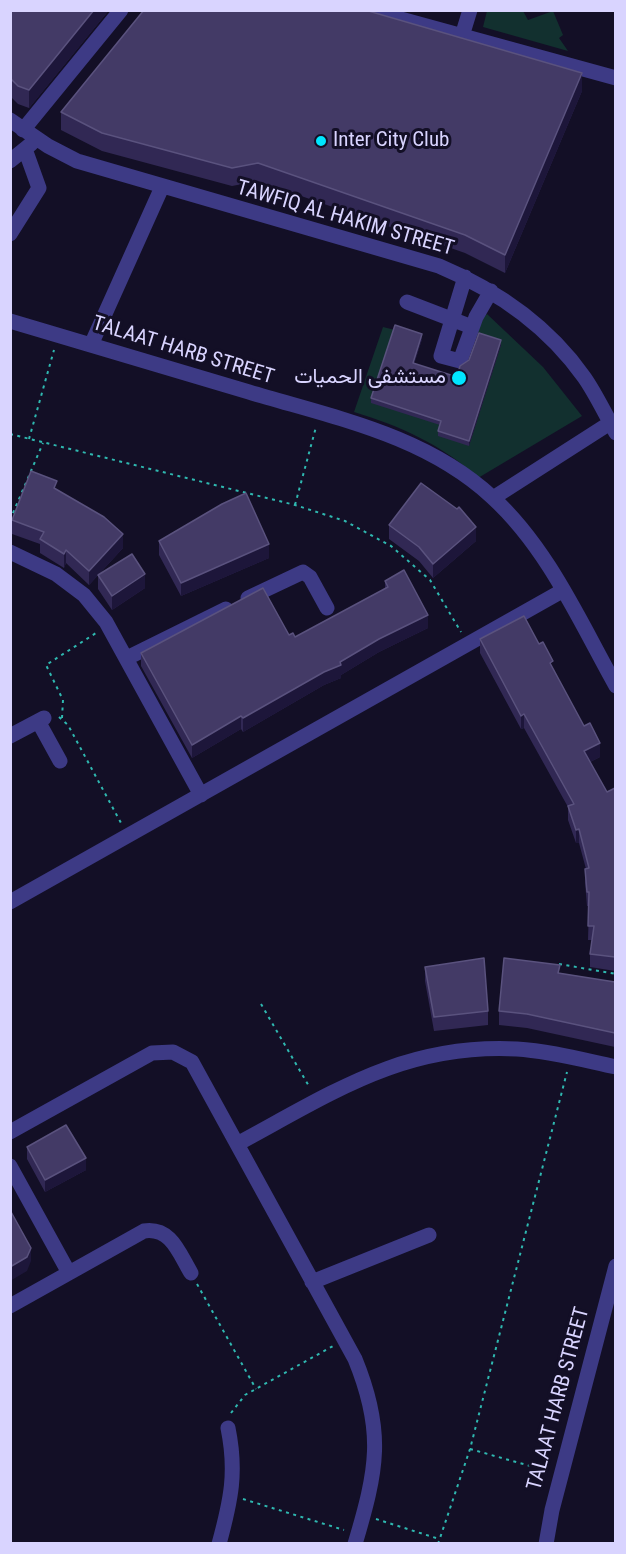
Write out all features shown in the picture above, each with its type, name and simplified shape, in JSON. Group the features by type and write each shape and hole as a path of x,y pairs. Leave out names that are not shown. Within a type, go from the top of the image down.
{"street":[{"path":"23,130 121,10"},
{"path":"368,10 615,78"},
{"path":"462,36 470,10"},
{"name":"TAWFIQ AL HAKIM STREET","path":"10,120 23,130 31,144 78,161 440,266 465,277 491,291 548,334 583,377 613,428"},
{"path":"10,161 31,144 39,188 10,234"},
{"path":"91,345 162,187"},
{"path":"465,277 450,319 441,356 460,361 472,327 491,291"},
{"path":"407,302 472,327"},
{"name":"TALAAT HARB STREET","path":"10,321 374,429 417,446 457,469 493,498 524,532 562,591 615,686"},
{"path":"493,498 613,428"},
{"path":"10,552 56,574 84,595 108,625 201,795"},
{"path":"127,658 299,573 310,577 327,608"},
{"path":"10,902 562,591"},
{"path":"10,736 41,719 60,761"},
{"path":"237,1144 378,1070 424,1056 471,1048 519,1049 615,1067"},
{"path":"10,1132 152,1053 163,1051 183,1055 192,1062 344,1340 367,1389 374,1422 376,1455 371,1487 356,1539"},
{"path":"10,1166 69,1273"},
{"path":"10,1306 144,1231 163,1232 171,1238 191,1273"},
{"path":"312,1282 429,1235"},
{"name":"TALAAT HARB STREET","path":"546,1544 561,1475 615,1266"},
{"path":"219,1544 232,1495 234,1473 228,1428"}],"path":[{"path":"29,439 58,335"},
{"path":"295,505 320,413"},
{"path":"10,434 295,505 345,521 390,546 430,580 468,644"},
{"path":"10,520 43,442"},
{"path":"108,625 46,665 63,700 62,718 128,836"},
{"path":"41,719 53,715 62,718"},
{"path":"559,964 615,974"},
{"path":"261,1004 317,1101"},
{"path":"438,1544 470,1449 571,1058"},
{"path":"191,1273 256,1389"},
{"path":"228,1428 230,1415 236,1404 256,1389 344,1340"},
{"path":"470,1449 561,1475"},
{"path":"232,1495 356,1539"},
{"path":"363,1515 439,1539"}],"green space":[{"path":"487,11 523,11 528,20 553,11 563,35 559,38 568,51 483,27"},
{"name":"مستشفى الحميات","path":"487,314 543,367 582,416 478,478 436,446 404,430 354,412 383,327 395,330 441,425 501,344 472,335 475,324"}],"building":[{"path":"10,10 94,10 29,90 18,86 10,78"},
{"name":"Inter City Club","path":"144,10 365,10 582,73 505,255 465,235 258,163 232,168 102,133 61,112"},
{"path":"395,325 422,334 413,363 457,377 460,366 469,360 479,333 501,340 469,441 438,431 441,421 371,398"},
{"path":"31,471 57,481 54,488 104,517 123,534 89,571 66,550 64,554 40,539 44,532 12,520"},
{"path":"421,483 457,509 459,507 476,527 433,564 419,547 389,525"},
{"path":"246,493 269,544 181,583 159,541 222,504"},
{"path":"132,554 145,574 112,596 98,575"},
{"path":"404,570 428,615 379,639 340,662 341,665 324,672 243,718 241,716 192,745 141,653 263,588 289,635 293,633 295,637 388,587 385,581"},
{"path":"524,616 539,644 543,642 553,661 550,663 584,726 590,723 600,743 584,751 607,792 615,788 615,957 590,954 594,926 588,926 589,892 587,892 585,869 589,868 579,829 576,830 568,806 574,804 524,714 521,716 480,639"},
{"path":"484,958 488,1011 434,1017 425,967"},
{"path":"504,958 560,965 558,973 615,982 615,1033 527,1014 499,1011"},
{"path":"66,1125 86,1158 45,1180 27,1147"},
{"path":"10,1210 31,1248 27,1257 10,1267"}],"place":[{"name":"Inter City Club","path":"321,141"},
{"name":"مستشفى الحميات","path":"459,378"}]}
